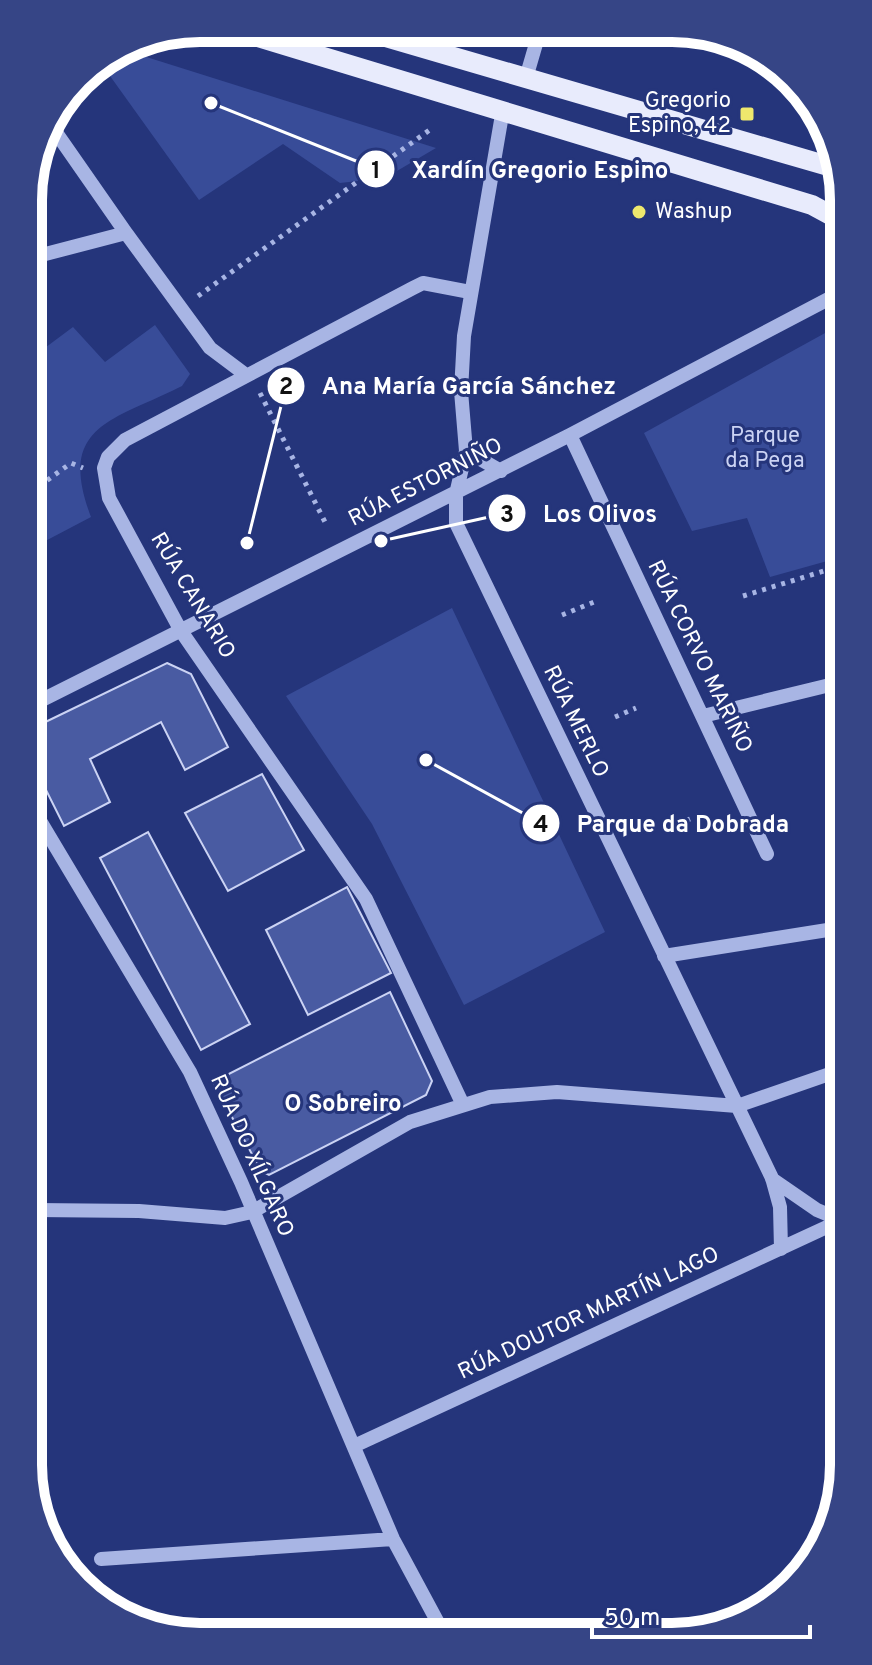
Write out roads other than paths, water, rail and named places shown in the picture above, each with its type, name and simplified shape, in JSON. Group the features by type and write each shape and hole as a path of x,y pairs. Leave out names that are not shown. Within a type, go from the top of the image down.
{"main road":[{"path":"276,42 812,205 830,215"},
{"path":"403,42 826,165"}],"street":[{"path":"526,78 536,42"},
{"name":"RÚA MERLO","path":"503,109 470,292 461,391 466,451 456,494 456,523 772,1178 780,1207 781,1249"},
{"path":"57,134 210,348 219,358 246,375"},
{"path":"42,255 126,233"},
{"name":"RÚA CANARIO","path":"463,1105 366,899 334,848 181,631 109,498 104,468 108,457 125,440 423,283 470,292"},
{"name":"RÚA ESTORNIÑO","path":"42,700 456,494 830,298"},
{"name":"RÚA CORVO MARIÑO","path":"570,435 767,854"},
{"path":"466,451 501,471"},
{"path":"703,716 830,685"},
{"name":"RÚA DO XÍLGARO","path":"42,824 190,1072 393,1539 438,1623"},
{"path":"664,956 830,930"},
{"path":"42,1210 139,1211 225,1218 252,1212 410,1122 490,1097 557,1092 737,1106 830,1074"},
{"name":"RÚA MERLO","path":"772,1178 817,1210 830,1215"},
{"name":"RÚA DOUTOR MARTÍN LAGO","path":"354,1446 830,1226"},
{"path":"101,1559 393,1539"}],"place":[{"name":"Xardín Gregorio Espino","path":"211,103"},
{"name":"Gregorio Espino, 42","path":"747,114"},
{"name":"Washup","path":"639,212"},
{"name":"Los Olivos","path":"381,541"},
{"name":"Ana María García Sánchez","path":"247,543"},
{"name":"Parque da Dobrada","path":"426,760"}],"district":[{"name":"O Sobreiro","path":"343,1105"}],"park label":[{"name":"Parque da Pega","path":"765,448"}]}
